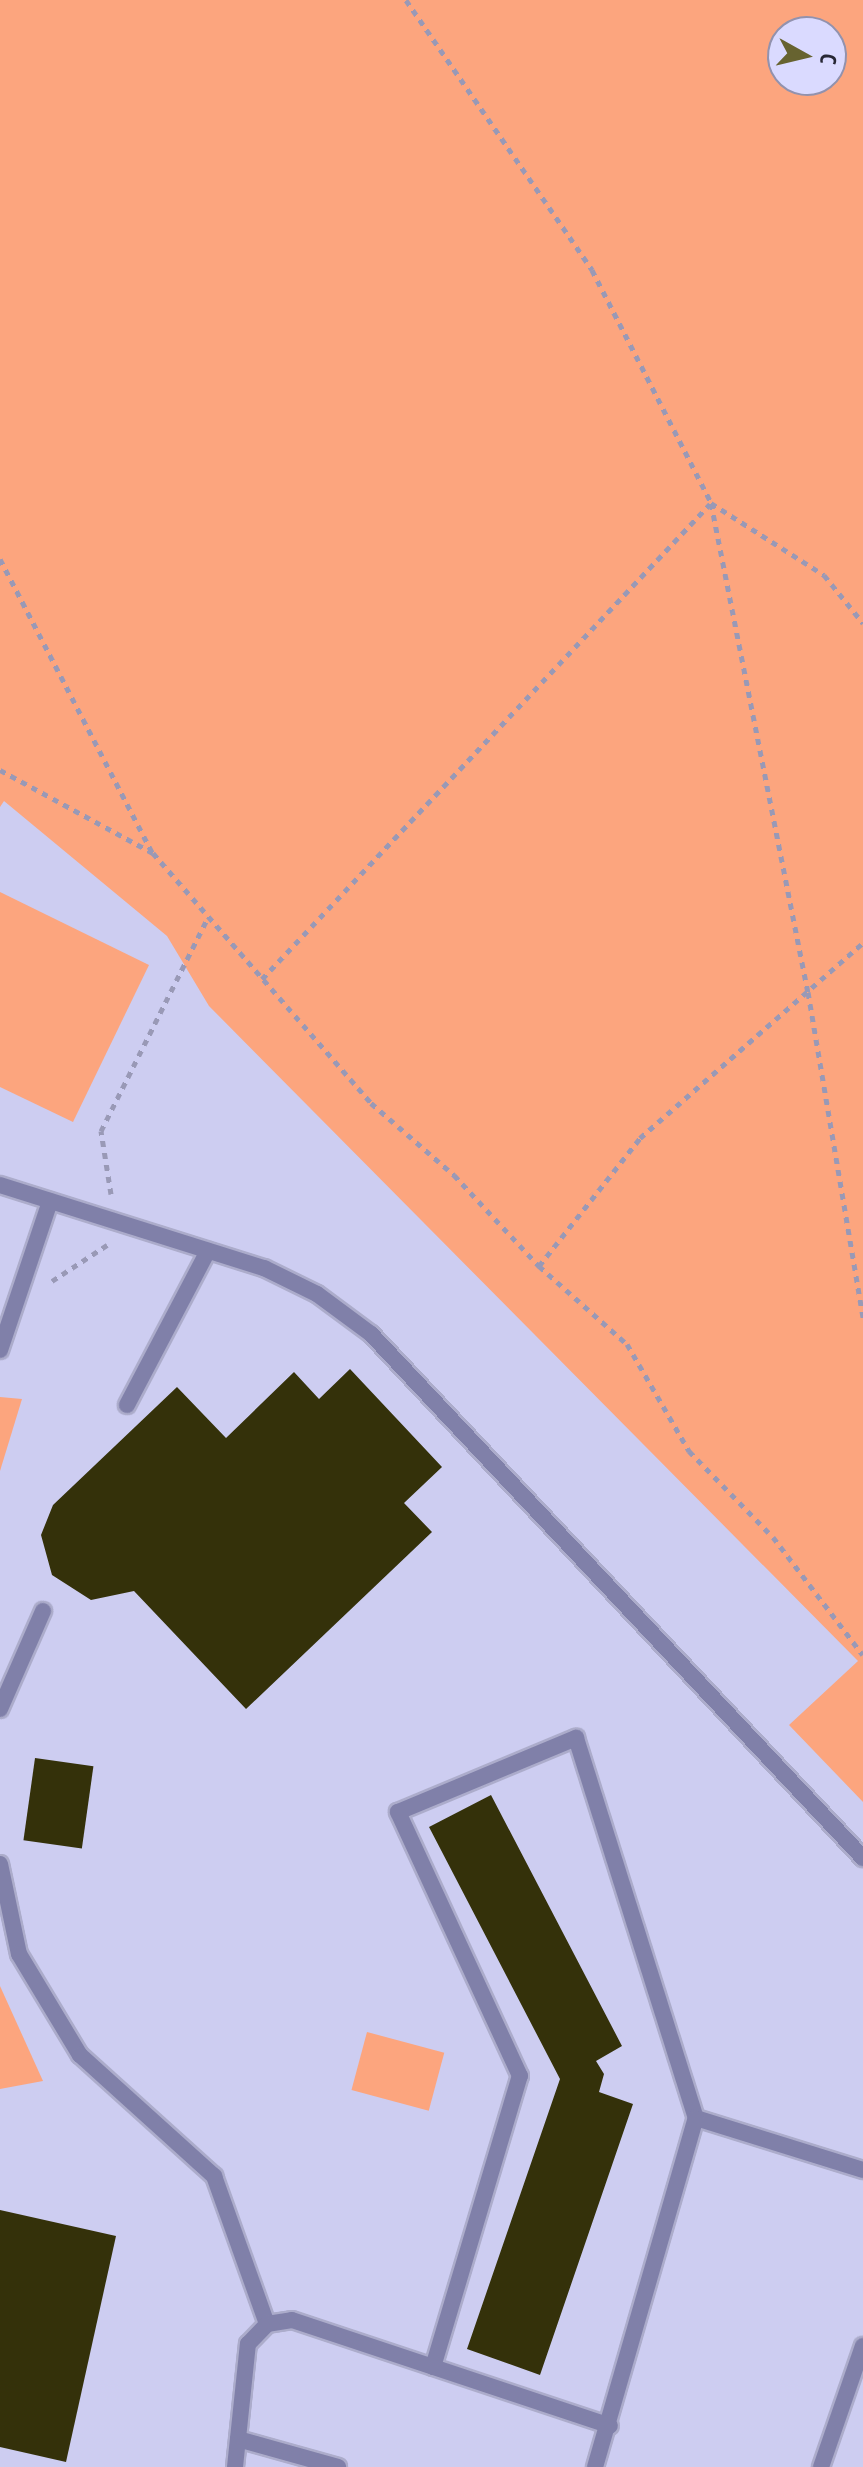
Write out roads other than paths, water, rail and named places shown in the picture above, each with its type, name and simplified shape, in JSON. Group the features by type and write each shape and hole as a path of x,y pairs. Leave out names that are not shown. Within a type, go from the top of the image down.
{"street":[{"path":"0,1185 264,1268 317,1294 371,1334 863,1858"},
{"path":"0,1350 50,1201"},
{"path":"127,1405 208,1251"},
{"path":"0,1709 43,1611"},
{"path":"433,2367 520,2076 398,1812 576,1738 696,2118 610,2426 595,2467"},
{"path":"0,1864 19,1954 80,2055 214,2176 267,2324"},
{"path":"696,2118 863,2170"},
{"path":"235,2467 248,2344 267,2324 292,2320 610,2426"},
{"path":"821,2467 863,2346"},
{"path":"238,2439 338,2467"}]}
